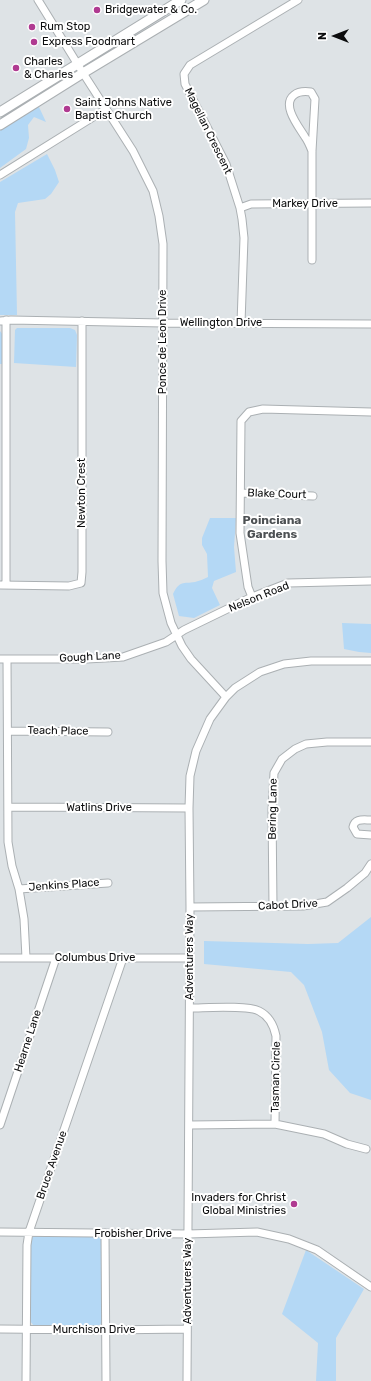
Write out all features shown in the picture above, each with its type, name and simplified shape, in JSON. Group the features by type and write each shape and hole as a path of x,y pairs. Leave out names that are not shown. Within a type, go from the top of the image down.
{"main road":[{"path":"0,112 181,0"},
{"path":"0,125 204,0"},
{"path":"138,26 143,36"},
{"path":"13,104 19,113"}],"street":[{"name":"Ponce de Leon Drive","path":"38,0 133,151 153,191 160,216 163,244 163,592 171,623 177,636 191,659 226,697"},
{"name":"Magellan Crescent","path":"240,323 244,238 240,208 226,164 185,84 184,74 190,65 298,0"},
{"path":"312,151 292,114 289,104 292,97 297,93 305,91 311,92 315,99 312,151 312,260"},
{"path":"0,176 106,109"},
{"name":"Markey Drive","path":"240,208 251,204 371,203"},
{"path":"3,321 3,585"},
{"name":"Wellington Drive","path":"3,321 371,324"},
{"name":"Newton Crest","path":"3,585 69,586 81,583 82,321"},
{"path":"252,597 246,580 240,533 242,421 249,412 263,409 371,412"},
{"name":"Blake Court","path":"240,493 313,496"},
{"name":"Nelson Road","path":"177,636 184,630 252,597 288,583 371,581"},
{"name":"Gough Lane","path":"4,659 87,659 123,657 166,642 177,636"},
{"path":"4,659 8,731 8,842 12,866 19,889 24,919 26,958"},
{"name":"Adventurers Way","path":"187,1381 190,1125 189,808 190,776 196,751 210,719 226,697 235,688 260,672 284,664 311,661 371,661"},
{"name":"Teach Place","path":"8,731 108,732"},
{"name":"Bering Lane","path":"273,906 272,810 274,773 282,759 295,749 306,744 327,742 371,742"},
{"name":"Watlins Drive","path":"9,808 189,808"},
{"path":"371,820 357,820 353,827 357,834 371,835"},
{"name":"Cabot Drive","path":"190,907 302,906 327,902 365,873 371,864"},
{"name":"Jenkins Place","path":"19,889 108,883"},
{"name":"Columbus Drive","path":"0,958 189,958"},
{"name":"Hearne Lane","path":"0,1125 56,958"},
{"name":"Bruce Avenue","path":"26,1381 27,1245 29,1232 123,958"},
{"name":"Tasman Circle","path":"190,1008 236,1008 253,1010 259,1011 269,1019 273,1025 276,1036 275,1124"},
{"path":"190,1125 275,1124 324,1134 354,1146 366,1149"},
{"name":"Frobisher Drive","path":"0,1232 106,1234 257,1232 289,1239 317,1250 371,1287"},
{"path":"106,1234 106,1381"},
{"name":"Murchison Drive","path":"0,1329 187,1329"}],"shaded area":[{"path":"33,107 39,107 46,122 34,117 28,125 29,138 26,149 0,168 0,128"},
{"path":"47,154 59,182 51,194 45,199 18,203 15,212 17,315 0,315 0,182"},
{"path":"17,328 70,328 75,330 77,335 76,367 14,363 15,330"},
{"path":"0,331 3,335 3,364 0,364"},
{"path":"210,518 236,518 234,547 236,572 214,581 212,588 220,605 194,618 179,616 173,594 178,586 208,577 207,554 202,545 202,538"},
{"path":"342,623 371,624 371,653 344,649"},
{"path":"371,917 371,1100 350,1093 329,1070 322,1032 304,985 291,972 204,964 204,941 308,944 338,943"},
{"path":"35,1235 100,1236 104,1240 103,1320 98,1326 34,1326 30,1321 31,1242"},
{"path":"306,1250 364,1289 336,1338 336,1381 316,1381 318,1343 282,1314"}],"place":[{"name":"Bridgewater & Co.","path":"97,10"},
{"name":"Rum Stop","path":"32,27"},
{"name":"Express Foodmart","path":"34,42"},
{"name":"Charles & Charles","path":"16,68"},
{"name":"Saint Johns Native Baptist Church","path":"67,109"},
{"name":"Invaders for Christ Global Ministries","path":"294,1204"}],"district":[{"name":"Poinciana Gardens","path":"272,528"}]}
